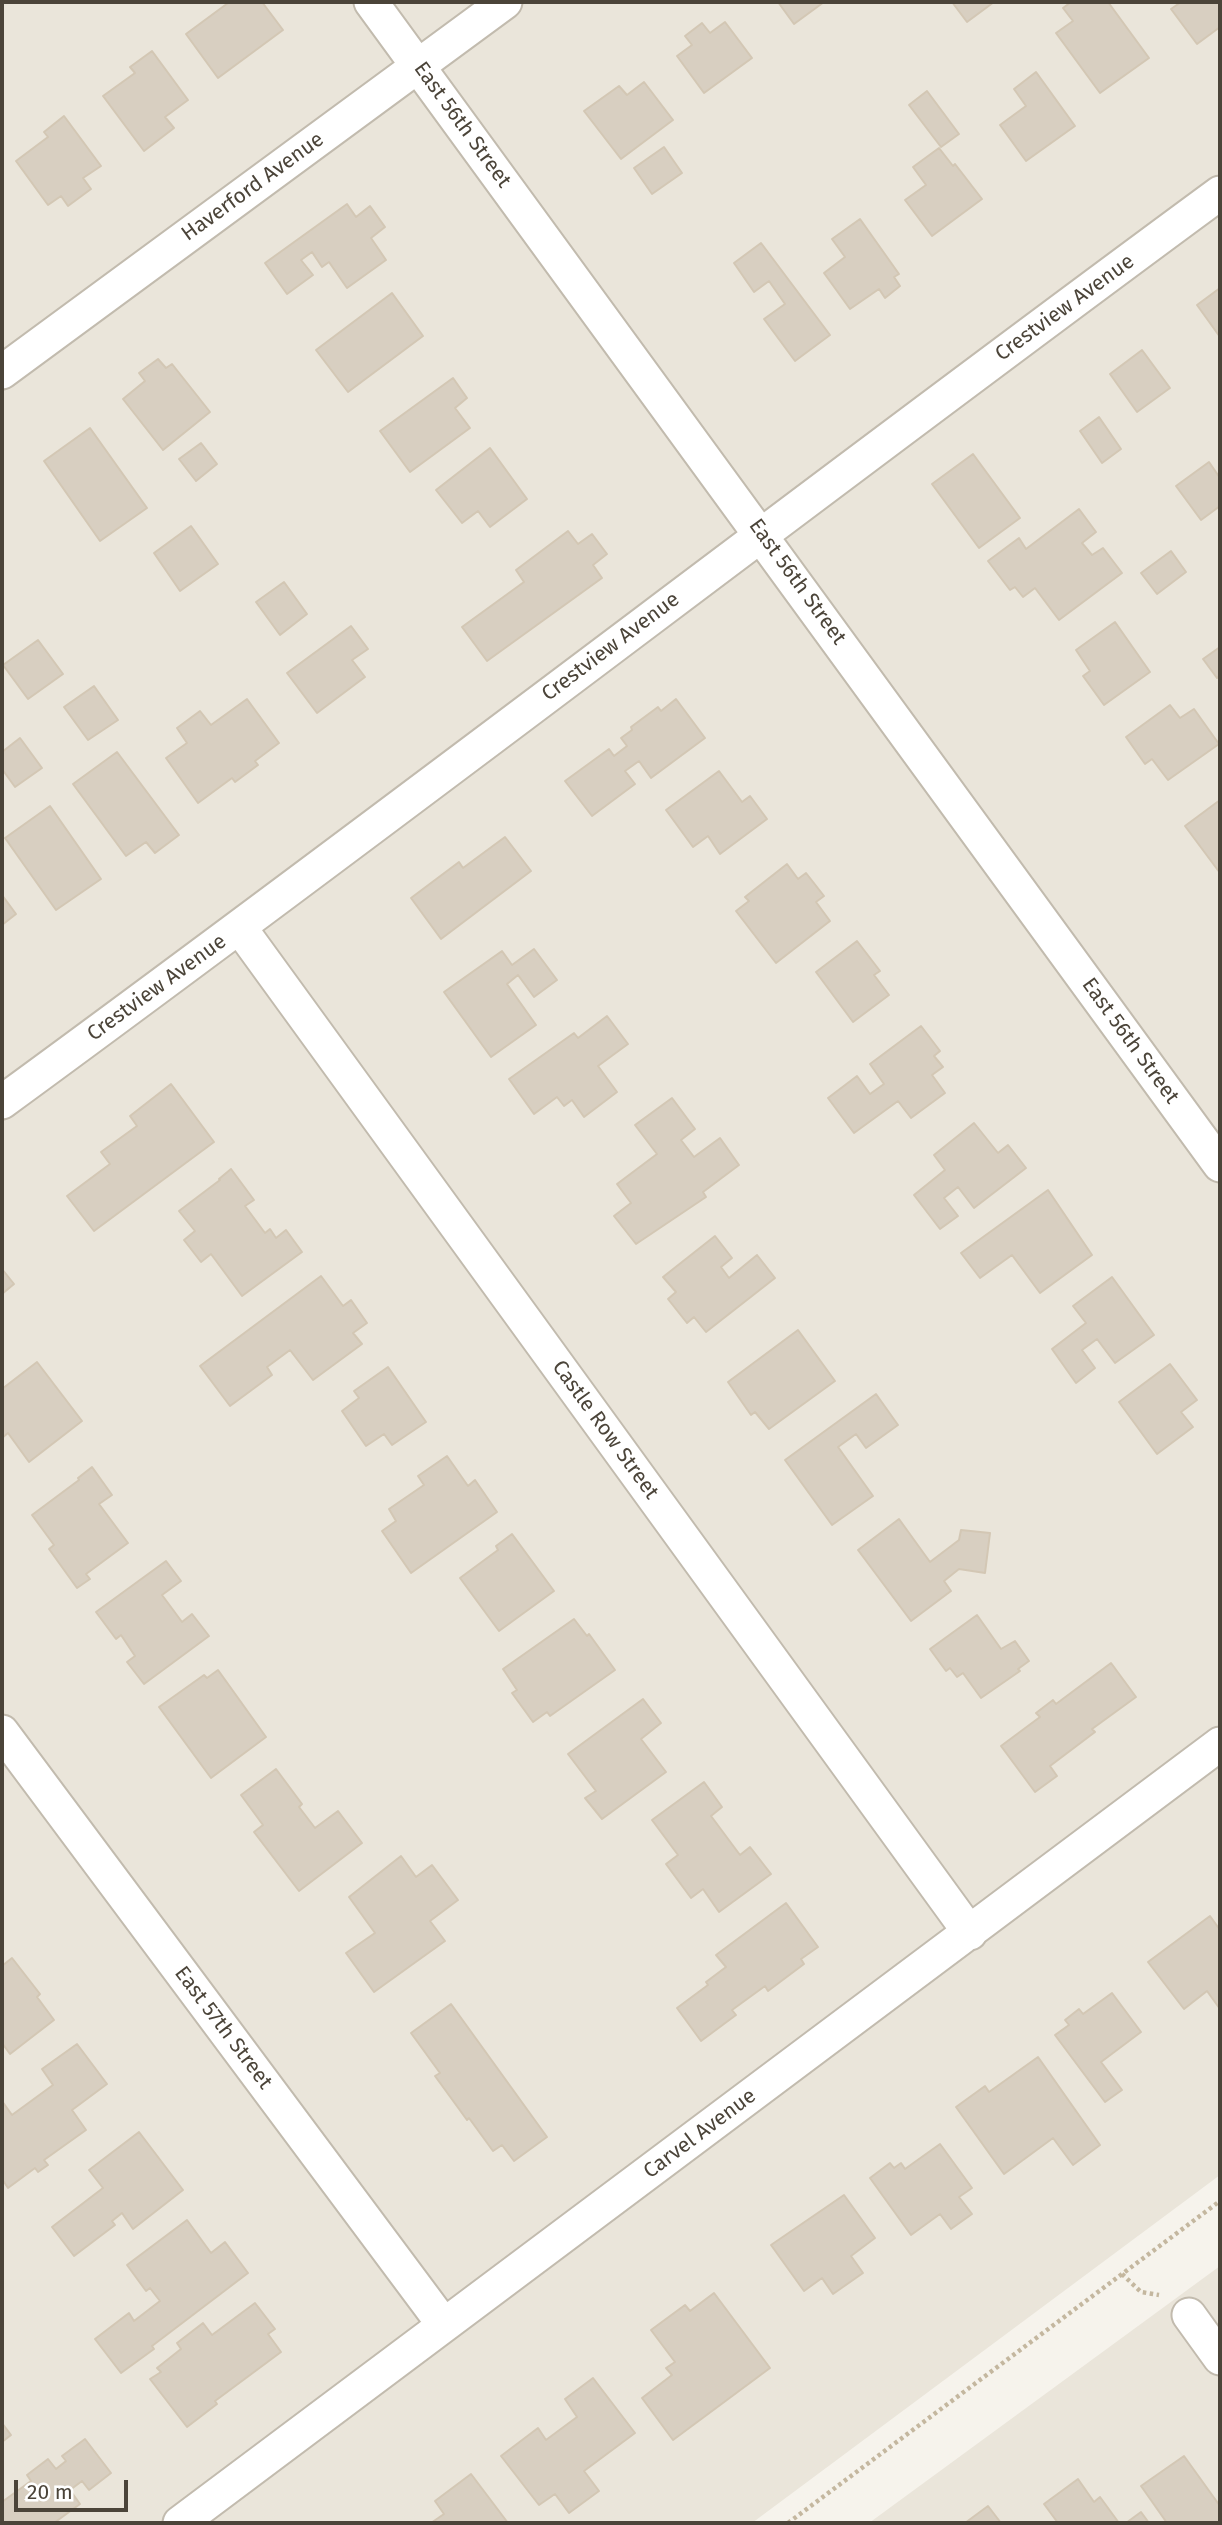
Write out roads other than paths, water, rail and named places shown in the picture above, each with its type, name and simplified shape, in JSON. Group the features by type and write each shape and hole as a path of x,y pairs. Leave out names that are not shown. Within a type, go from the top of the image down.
{"street":[{"name":"East 56th Street","path":"371,2 1220,1165"},
{"name":"Haverford Avenue","path":"2,372 505,2"},
{"name":"Crestview Avenue","path":"2,1102 240,928 761,534 1220,193"},
{"name":"Castle Row Street","path":"240,928 970,1933"},
{"name":"East 57th Street","path":"2,1732 444,2325"},
{"name":"Carvel Avenue","path":"180,2523 1220,1744"},
{"path":"1189,2315 1220,2358"}]}
